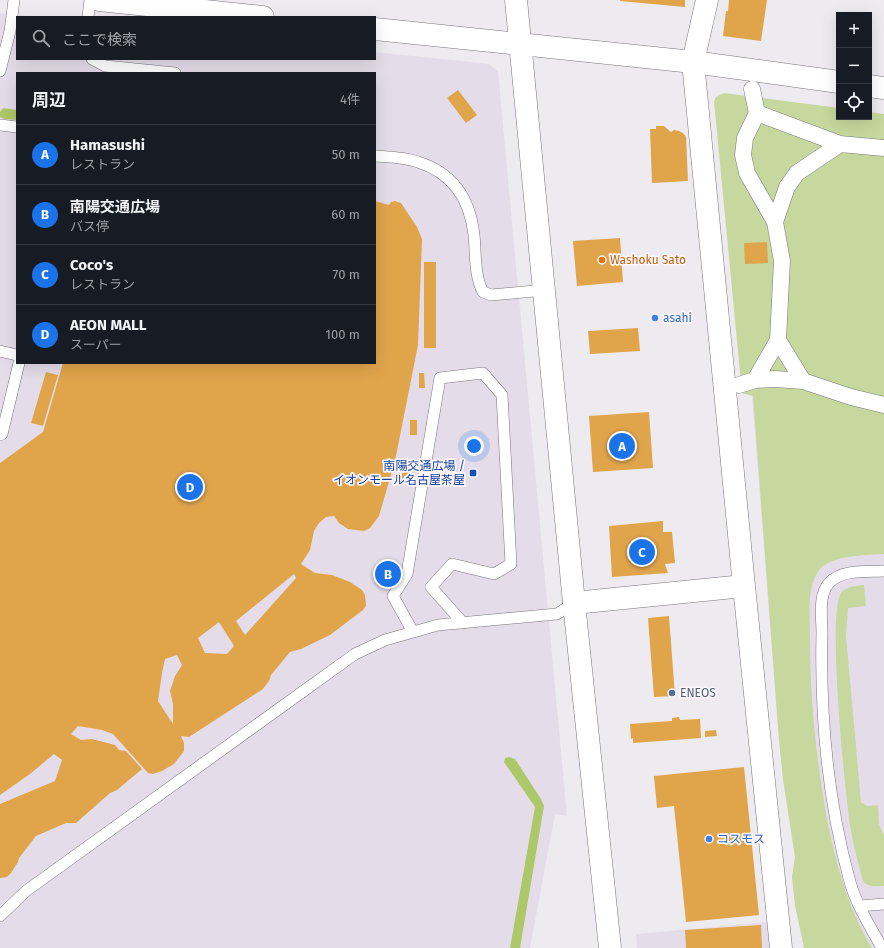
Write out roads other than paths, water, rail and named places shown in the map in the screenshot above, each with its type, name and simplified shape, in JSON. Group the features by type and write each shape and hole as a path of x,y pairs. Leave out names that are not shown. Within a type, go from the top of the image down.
{"street":[{"path":"99,0 253,16"},
{"path":"516,0 574,603 610,948"},
{"path":"707,0 693,62 781,948"},
{"path":"376,29 693,62 836,82"},
{"path":"872,86 884,88"},
{"path":"752,89 756,113 745,138 743,155 747,173 775,222 782,261 778,340 755,380"},
{"path":"756,113 840,144 884,148"},
{"path":"775,222 787,187 797,174 840,144"},
{"path":"778,340 803,381"},
{"path":"739,385 755,380 803,381 851,397 884,404"},
{"path":"574,603 744,586"}],"lane":[{"path":"0,71 10,31 14,0"},
{"path":"88,16 90,0"},
{"path":"94,60 105,66 165,72"},
{"path":"0,125 16,126"},
{"path":"376,156 417,161 445,176 460,191 468,208 473,230 478,283 483,292 491,294 544,290"},
{"path":"0,351 16,355"},
{"path":"0,435 2,434 19,364"},
{"path":"413,632 393,596 407,574 440,378 483,373 502,395 511,564 494,574 452,564 431,587 463,623"},
{"path":"882,948 850,884 842,848 828,774 821,654 822,598 828,583 838,576 852,572 884,572"},
{"path":"0,916 26,891 352,655 385,640 438,625 557,614 574,603"},
{"path":"860,906 884,904"}],"place":[{"name":"Washoku Sato","path":"602,260"},
{"name":"asahi","path":"655,318"},
{"name":"Hamasushi","path":"622,446"},
{"name":"南陽交通広場 / イオンモール名古屋茶屋","path":"473,473"},
{"name":"AEON MALL","path":"190,487"},
{"name":"Coco's","path":"642,552"},
{"name":"南陽交通広場","path":"388,574"},
{"name":"ENEOS","path":"672,693"},
{"name":"コスモス","path":"709,839"}]}
